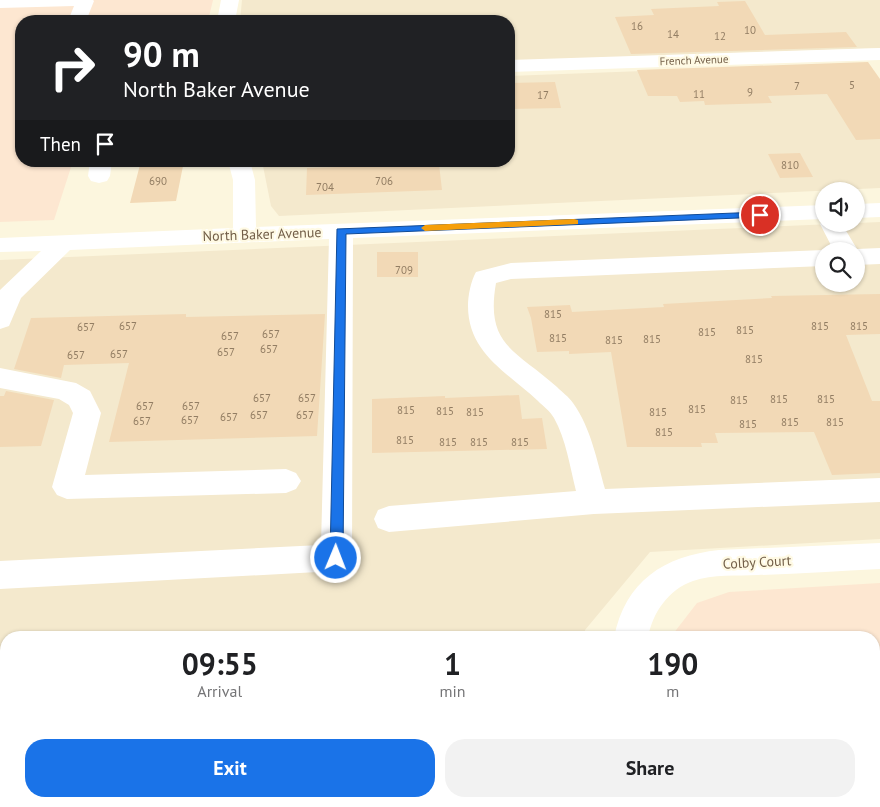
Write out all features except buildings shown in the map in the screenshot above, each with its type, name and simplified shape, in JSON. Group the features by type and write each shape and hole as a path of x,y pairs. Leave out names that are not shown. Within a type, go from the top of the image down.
{"street":[{"path":"227,15 230,0"},
{"path":"0,3 85,1 79,15"},
{"name":"French Avenue","path":"515,66 880,54"},
{"path":"241,167 244,180 244,235"},
{"path":"865,211 880,210"},
{"name":"North Baker Avenue","path":"0,244 815,212"},
{"path":"0,575 336,558 341,231"},
{"path":"0,320 10,294 64,242"},
{"path":"865,257 880,256"},
{"path":"594,502 577,441 563,410 533,381 496,352 480,326 480,296 484,278 511,271 815,258"},
{"path":"0,378 66,390 80,398 87,413 67,488 286,480"},
{"path":"389,519 594,502 880,490"},
{"name":"Colby Court","path":"632,631 646,599 661,582 684,570 727,563 880,556"}],"shaded area":[{"path":"0,0 213,0 209,15 15,15 15,167 71,167 54,220 0,222"},
{"path":"242,0 880,0 880,48 515,61 515,15 241,15"},
{"path":"858,63 880,92 880,188 865,189 865,182 815,182 815,191 279,216 271,206 263,167 515,167 515,76"},
{"path":"880,222 880,539 650,552 585,631 0,631 0,260 815,225 815,232 865,232 865,223"},
{"path":"880,583 880,631 675,631 697,603 729,592"}],"slow traffic":[{"path":"425,228 574,222"}],"route":[{"path":"336,558 341,231 760,215"}]}
